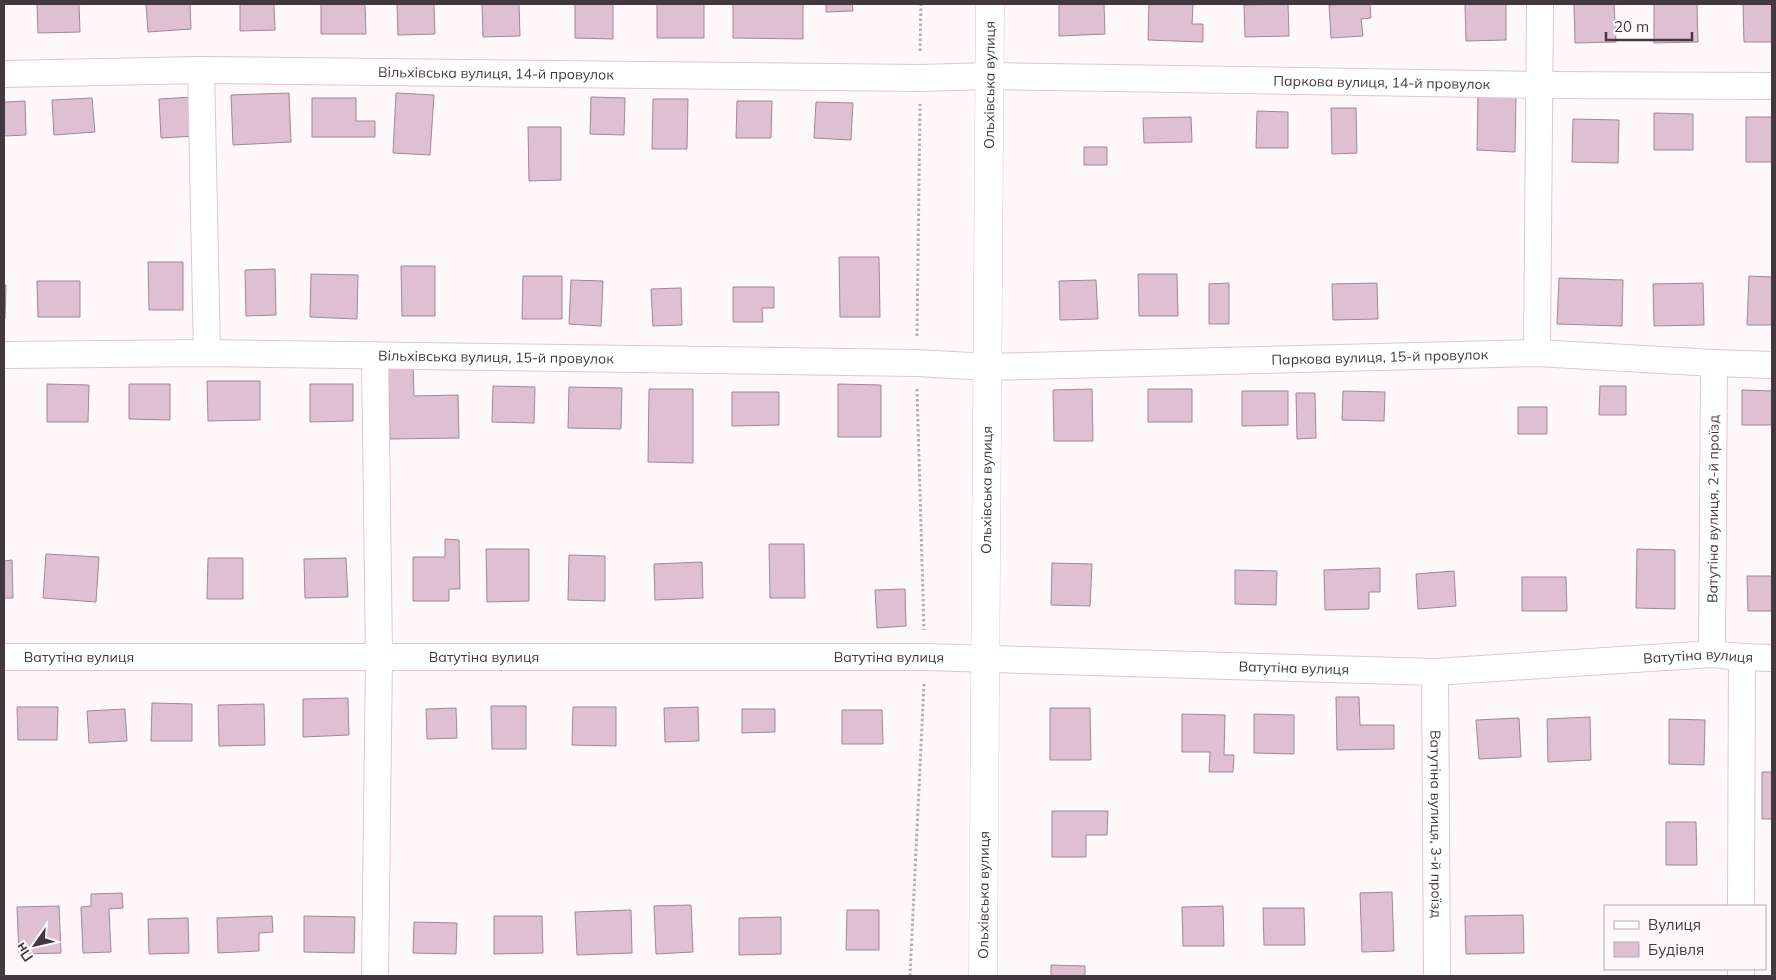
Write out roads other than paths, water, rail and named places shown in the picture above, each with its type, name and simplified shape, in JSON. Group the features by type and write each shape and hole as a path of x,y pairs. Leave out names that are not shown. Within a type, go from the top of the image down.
{"street":[{"name":"Ольхівська вулиця","path":"983,976 990,4"},
{"path":"1536,352 1540,4"},
{"name":"Вільхівська вулиця, 14-й провулок","path":"4,74 201,70 920,78 990,76"},
{"path":"201,70 207,353"},
{"name":"Паркова вулиця, 14-й провулок","path":"990,76 1539,85 1772,86"},
{"name":"Паркова вулиця, 15-й провулок","path":"988,367 1536,352 1714,364 1772,365"},
{"name":"Вільхівська вулиця, 15-й провулок","path":"4,355 207,353 375,355 916,363 988,367"},
{"path":"375,355 379,657 375,976"},
{"name":"Ватутіна вулиця, 2-й проїзд","path":"1712,654 1714,364"},
{"name":"Ватутіна вулиця","path":"4,656 925,656 1435,672 1712,654 1742,658 1772,658"},
{"path":"1741,905 1742,658"},
{"name":"Ватутіна вулиця, 3-й проїзд","path":"1435,672 1437,976"}]}
